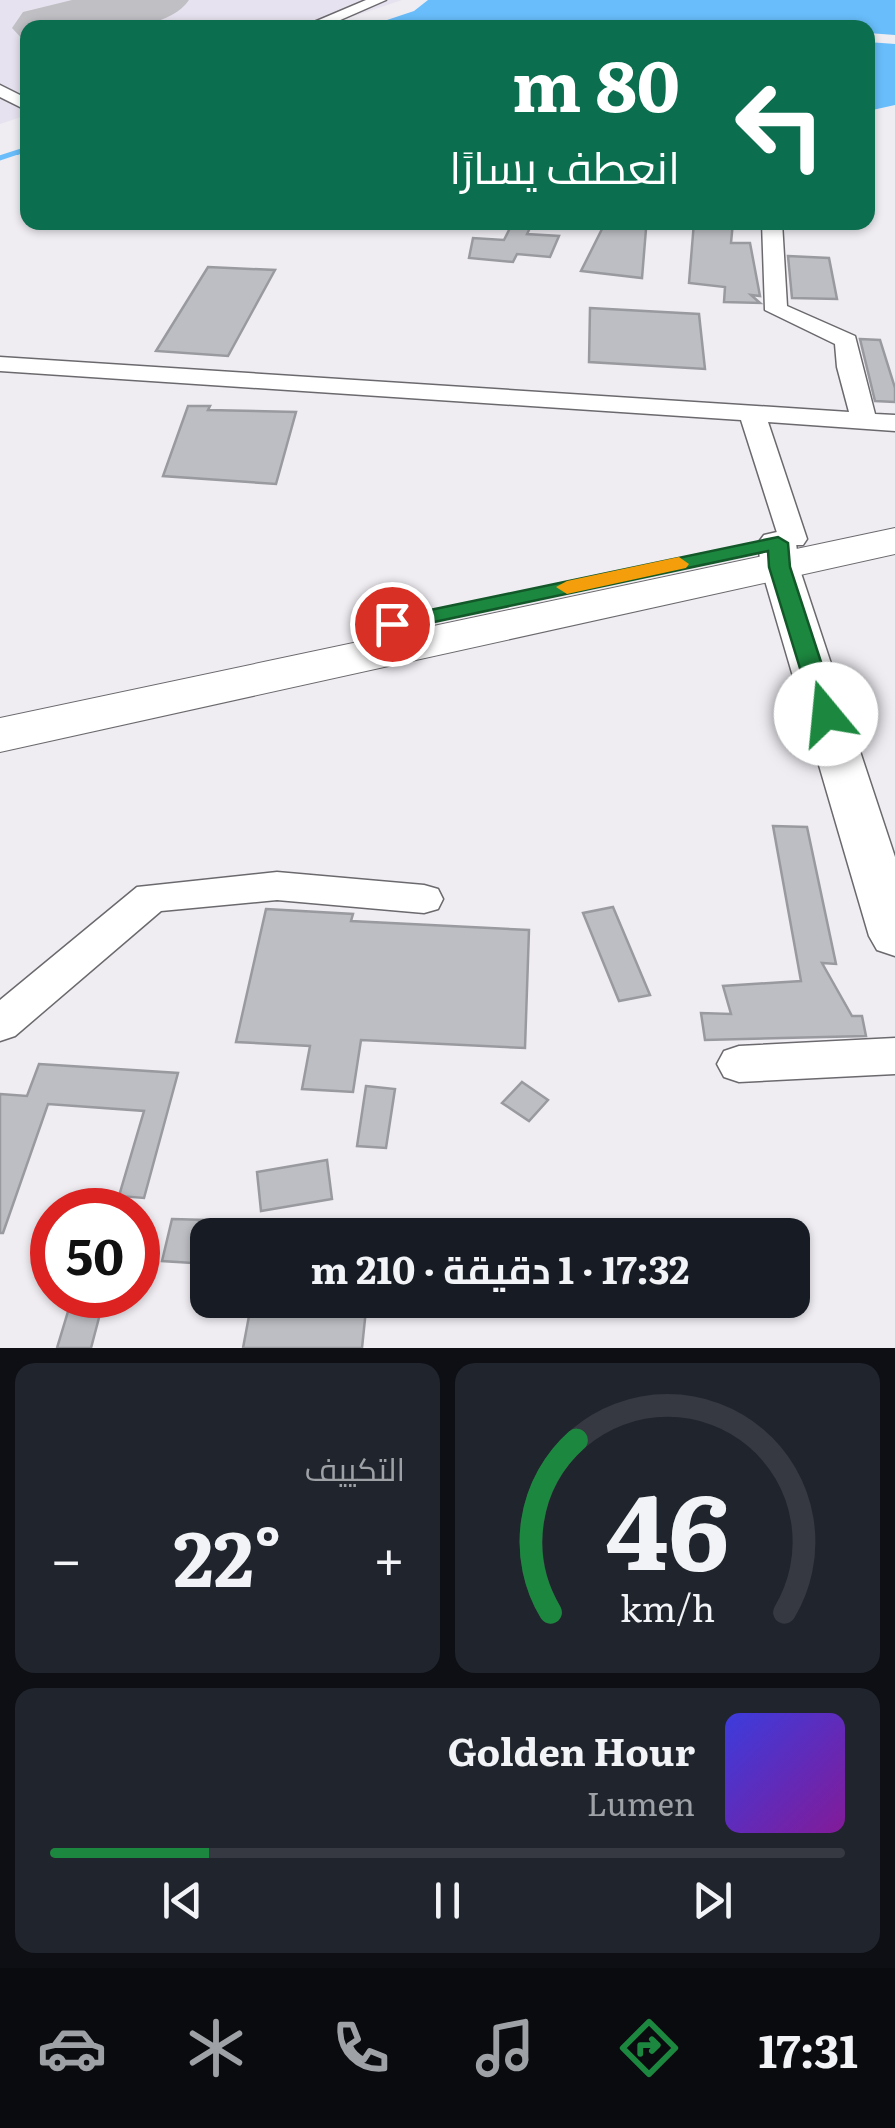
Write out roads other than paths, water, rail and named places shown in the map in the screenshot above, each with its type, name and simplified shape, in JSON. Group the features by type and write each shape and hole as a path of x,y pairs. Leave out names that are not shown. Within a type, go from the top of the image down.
{"highway":[{"path":"0,735 784,550 895,518"},
{"path":"0,712 784,550 895,541"}],"main road":[{"path":"784,550 895,936"}],"street":[{"path":"328,20 379,0"},
{"path":"0,90 20,108"},
{"path":"772,230 776,310 847,340 848,367 864,421"},
{"path":"0,364 895,423"},
{"path":"753,416 784,550"},
{"path":"0,1024 151,897 277,886 424,899"},
{"path":"739,1064 895,1056"}],"water":[{"path":"428,0 895,0 895,35 875,34 875,20 387,20 414,11"},
{"path":"875,43 895,44 895,105 875,109"}],"waterway":[{"path":"0,158 20,151"}]}
